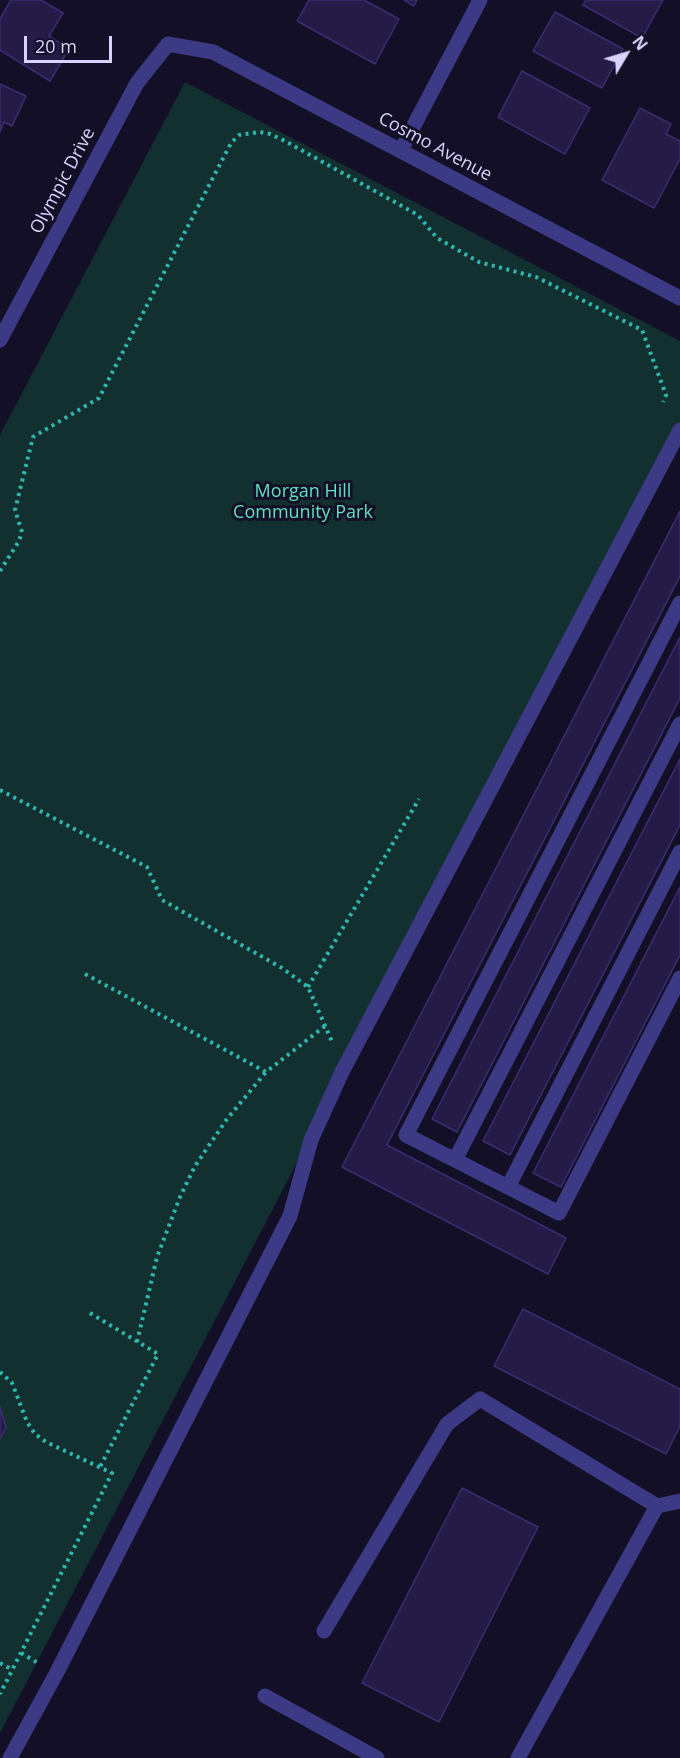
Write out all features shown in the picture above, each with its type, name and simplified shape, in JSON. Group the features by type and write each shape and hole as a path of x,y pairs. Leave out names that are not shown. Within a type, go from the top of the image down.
{"street":[{"path":"401,150 480,0"},
{"name":"Cosmo Avenue","path":"168,44 213,52 680,298"},
{"name":"Olympic Drive","path":"2,332 137,83 168,44"},
{"path":"10,1758 62,1663 290,1216 311,1140 346,1064 680,430"},
{"path":"680,603 406,1135 559,1213 680,978"},
{"path":"455,1160 680,724"},
{"path":"508,1187 680,852"},
{"path":"324,1631 447,1424 480,1400 657,1506 680,1501"},
{"path":"518,1758 657,1506"},
{"path":"265,1696 377,1758"}],"path":[{"path":"0,572 22,532 15,510 33,437 99,398 231,142 239,135 270,134 285,141 418,215 437,238 479,262 536,277 642,330 666,396 663,402"},
{"path":"0,790 147,867 162,900 282,968 308,987 335,1048 346,1064"},
{"path":"308,987 419,799"},
{"path":"85,974 266,1072"},
{"path":"137,1342 157,1257 180,1197 195,1166 227,1119 266,1072 325,1026"},
{"path":"90,1313 158,1354 100,1467"},
{"path":"0,1372 12,1383 27,1422 35,1434 46,1442 112,1473 0,1694"},
{"path":"0,1663 13,1670"}],"green space":[{"name":"Morgan Hill Community Park","path":"185,82 680,341 680,427 0,1733 0,435"}],"building":[{"path":"11,0 41,0 63,13 49,36 69,49 50,81 0,50 0,19"},
{"path":"309,0 364,0 399,19 375,64 297,21"},
{"path":"404,0 417,0 414,6"},
{"path":"586,0 663,0 642,38 583,5"},
{"path":"555,12 623,49 602,88 533,51"},
{"path":"522,71 590,108 565,154 498,117"},
{"path":"0,84 26,96 12,126 4,122 0,132"},
{"path":"640,108 671,124 666,134 680,141 680,159 654,208 602,180"},
{"path":"680,511 680,576 387,1145 566,1238 548,1274 342,1167"},
{"path":"680,637 680,698 457,1132 432,1119"},
{"path":"680,759 680,825 510,1155 483,1141"},
{"path":"680,887 680,955 561,1187 533,1173"},
{"path":"523,1309 680,1389 680,1426 666,1454 494,1366"},
{"path":"0,1407 6,1428 0,1439"},
{"path":"462,1488 538,1527 439,1722 362,1683"}]}
